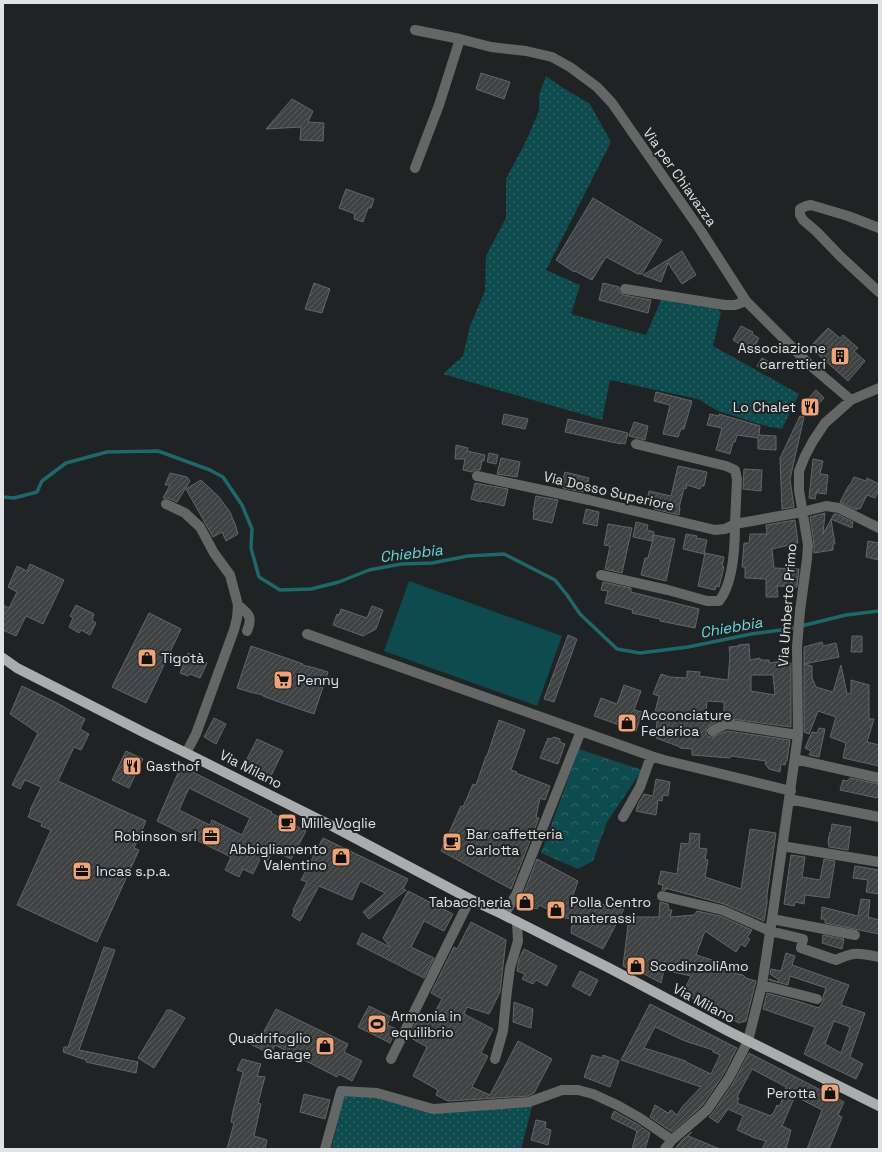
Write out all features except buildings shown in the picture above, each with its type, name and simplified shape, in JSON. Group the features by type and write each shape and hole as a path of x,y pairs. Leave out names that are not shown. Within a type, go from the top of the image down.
{"main road":[{"name":"Via Milano","path":"3,658 17,668 145,734 336,828 470,899 611,969 748,1041 879,1106"},
{"name":"Via Milano","path":"3,666 17,668"}],"street":[{"name":"Via per Chiavazza","path":"415,30 491,47 526,51 552,57 570,67 597,87 612,103 701,231 746,301 812,366 851,400"},
{"path":"415,168 439,105 460,39"},
{"path":"879,228 848,216 811,205 800,209 800,215 803,220 879,292"},
{"path":"625,289 725,305 735,305 746,301"},
{"path":"851,400 879,388"},
{"name":"Via Umberto Primo","path":"665,1149 672,1140 707,1110 729,1078 748,1041 762,985 798,735 797,647 808,545 799,490 799,471 813,440 824,423 851,400"},
{"path":"601,575 668,590 707,601 719,601 724,594 730,575 735,544 737,479 735,470 726,466 636,444"},
{"name":"Via Dosso Superiore","path":"477,476 589,500 715,530 725,529 735,524 802,512 826,506 839,508 879,528"},
{"path":"166,504 185,513 200,527 214,553 230,575 238,605 234,630 196,734 186,753"},
{"path":"238,605 249,615 251,623 247,631"},
{"path":"307,634 651,756 790,795 879,817"},
{"path":"712,731 726,724 798,735"},
{"path":"504,915 516,895 581,732"},
{"path":"623,817 640,787 651,756"},
{"path":"795,759 879,778"},
{"path":"782,846 879,862"},
{"path":"662,896 722,910 770,931 803,939 801,948 836,960 848,954 863,953 879,956"},
{"path":"391,1059 470,899"},
{"path":"772,919 855,934"},
{"path":"495,1060 504,1031 510,968 518,942 517,922"},
{"path":"762,985 817,999"},
{"path":"325,1149 341,1091 376,1093 433,1109 529,1102 562,1090 578,1090 593,1094 617,1105 640,1118 672,1140"}],"green space":[{"path":"546,76 590,104 611,142 546,270 580,285 571,314 646,335 662,298 712,305 721,312 713,346 799,394 782,429 766,426 718,411 698,399 610,380 602,420 443,374 463,356 470,326 485,291 486,256 506,218 506,179 525,143 539,111 539,95"},
{"path":"409,581 562,636 537,706 384,651"},
{"path":"579,749 642,770 607,822 593,861 578,869 541,853"},
{"path":"345,1095 378,1095 436,1113 533,1103 521,1149 331,1149"}],"waterway":[{"name":"Chiebbia","path":"3,497 14,498 37,492 42,481 66,463 107,452 158,451 210,470 223,477 242,505 252,529 251,548 259,577 280,590 311,589 339,582 369,570 401,564 432,563 468,556 504,554 555,580 580,614 617,649 640,653 688,647 751,634 789,629 846,615 879,611"}],"place":[{"name":"Associazione carrettieri","path":"840,356"},
{"name":"Lo Chalet","path":"810,407"},
{"name":"Tigotà","path":"147,658"},
{"name":"Penny","path":"283,680"},
{"name":"Acconciature Federica","path":"627,723"},
{"name":"Gasthof","path":"132,766"},
{"name":"Mille Voglie","path":"287,823"},
{"name":"Robinson srl","path":"211,836"},
{"name":"Bar caffetteria Carlotta","path":"452,842"},
{"name":"Abbigliamento Valentino","path":"341,857"},
{"name":"Incas s.p.a.","path":"82,871"},
{"name":"Tabaccheria","path":"525,902"},
{"name":"Polla Centro materassi","path":"556,910"},
{"name":"ScodinzoliAmo","path":"636,966"},
{"name":"Armonia in equilibrio","path":"377,1024"},
{"name":"Quadrifoglio Garage","path":"325,1046"},
{"name":"Perotta","path":"830,1093"}]}
